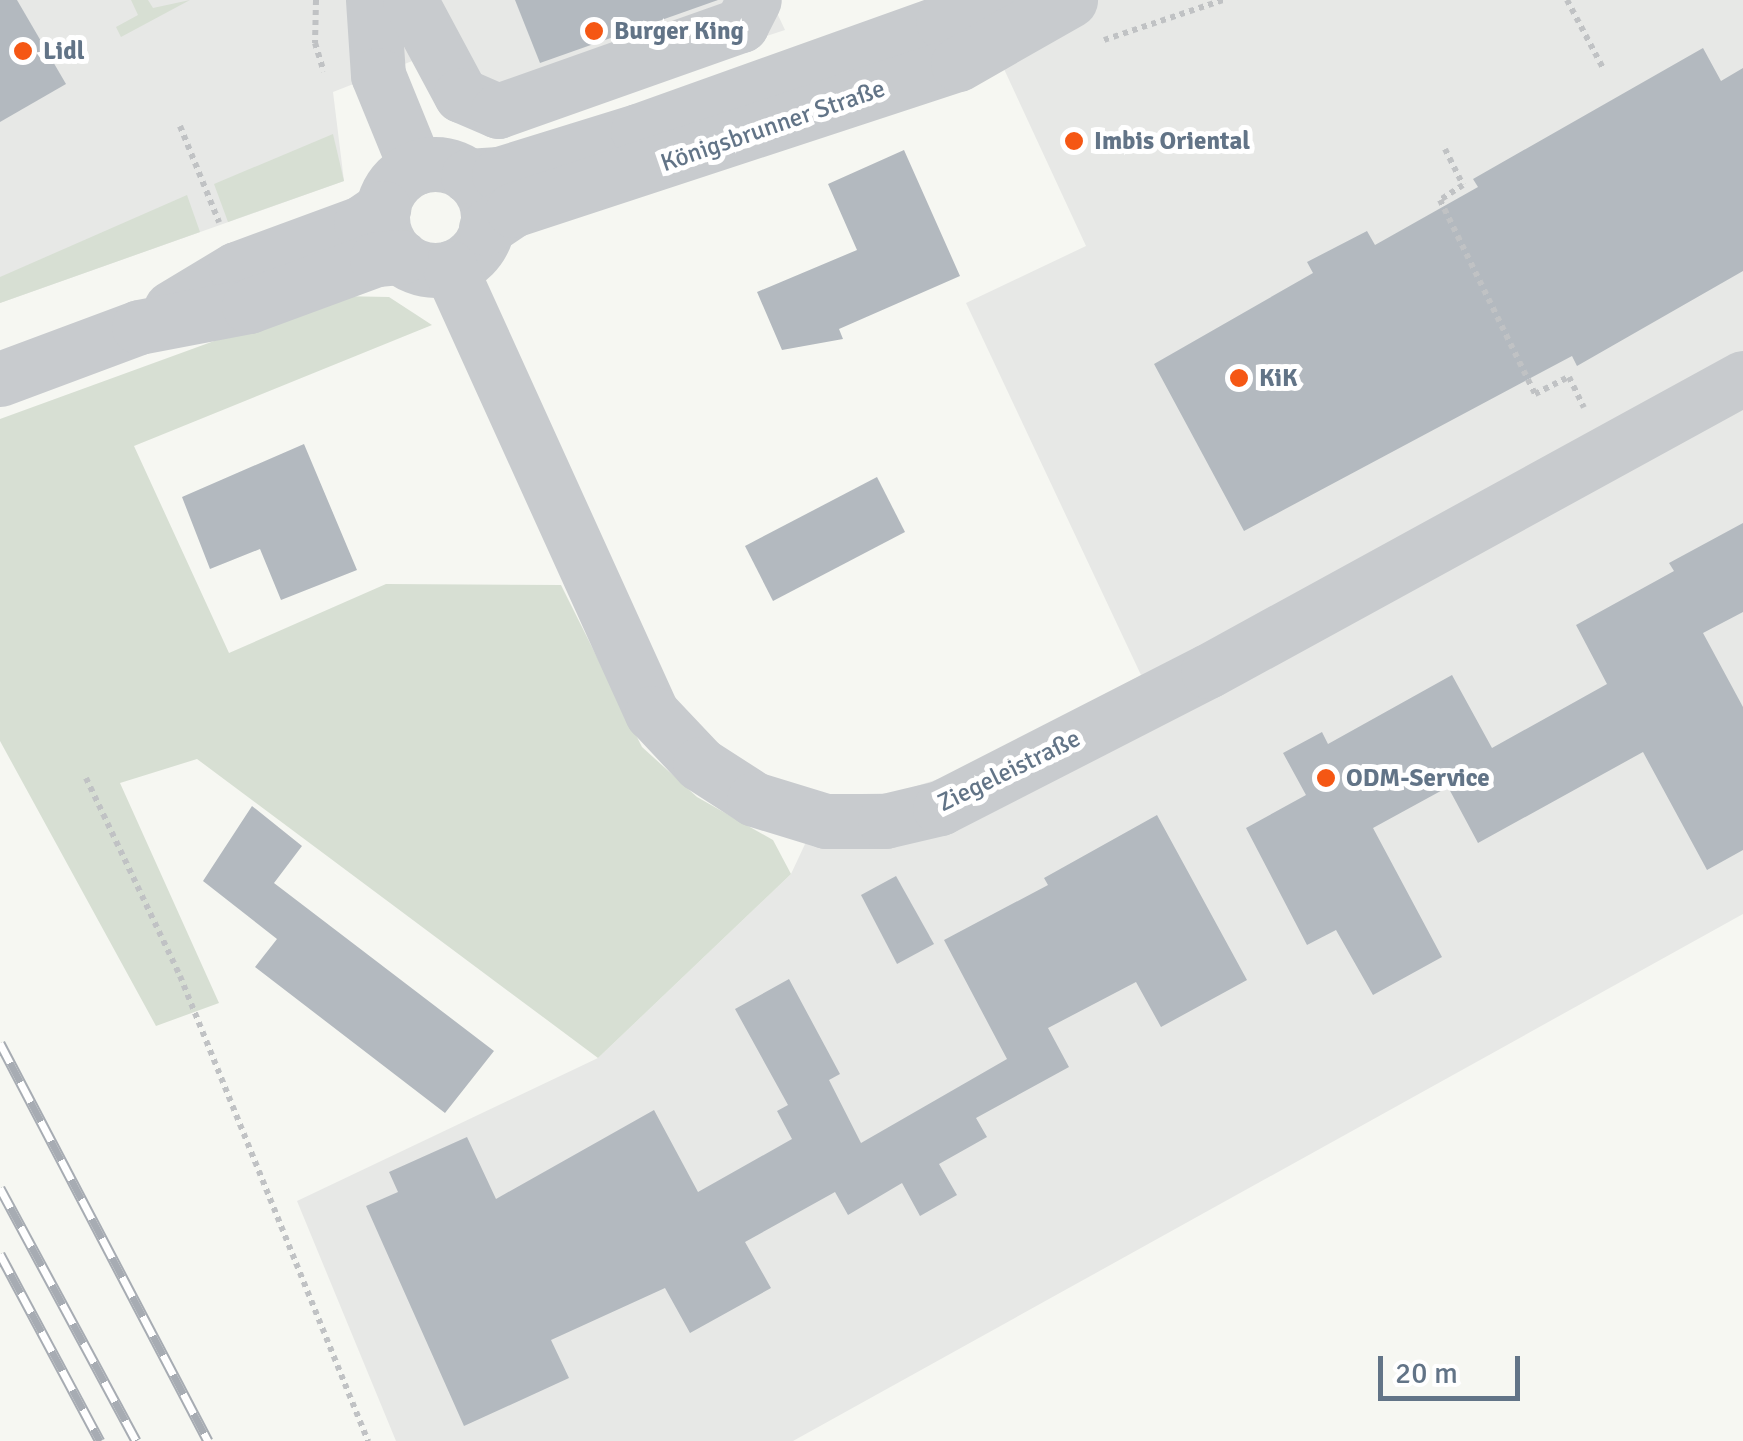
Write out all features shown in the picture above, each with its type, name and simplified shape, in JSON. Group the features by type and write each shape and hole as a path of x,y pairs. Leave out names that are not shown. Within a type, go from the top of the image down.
{"street":[{"name":"Ziegeleistraße","path":"373,0 378,75 424,215 652,714 700,764 754,798 826,821 885,821 940,808 1743,378"},
{"path":"410,0 461,95 498,111 741,25 754,0"},
{"name":"Königsbrunner Straße","path":"0,379 139,327 236,268 362,223 424,215 499,174 638,131 942,22 1061,3"},
{"name":"Königsbrunner Straße","path":"424,215 473,253 486,228 513,210 958,64 1061,3"}],"path":[{"path":"1567,0 1603,68"},
{"path":"180,126 224,235"},
{"path":"1445,149 1463,185 1440,200 1536,394 1569,377 1608,453"},
{"path":"86,778 180,976 368,1441"}],"shaded area":[{"path":"0,0 771,0 785,30 499,123 425,56 333,92 344,181 0,303"},
{"path":"131,0 148,0 153,8 190,0 121,37 116,27 138,15"},
{"path":"972,0 1743,0 1743,914 793,1441 396,1441 297,1201 598,1058 791,874 828,795 895,793 963,771 1141,675 966,303 1086,246"},
{"path":"333,134 344,181 228,222 214,184"},
{"path":"187,195 200,232 0,303 0,277"},
{"path":"338,296 389,297 432,325 134,446 229,653 386,584 561,585 642,747 697,797 773,840 791,874 598,1058 197,759 120,783 219,1003 156,1026 0,741 0,419"}],"building":[{"name":"Lidl","path":"0,0 17,0 66,84 0,122"},
{"name":"Burger King","path":"515,0 718,0 540,63"},
{"path":"1703,48 1721,81 1743,68 1743,271 1577,366 1572,356 1244,531 1154,364 1313,273 1307,262 1367,231 1375,245 1478,187 1473,179"},
{"path":"904,150 960,276 839,329 843,339 782,350 757,292 857,250 828,184"},
{"path":"304,444 357,570 281,600 260,549 210,569 182,497"},
{"path":"877,477 905,532 773,601 745,546"},
{"path":"1743,523 1743,612 1703,633 1743,707 1743,850 1707,870 1643,752 1478,843 1448,787 1373,828 1442,957 1373,995 1336,930 1307,945 1246,828 1306,795 1283,753 1322,732 1328,744 1452,675 1492,748 1607,684 1576,625 1674,571 1669,563"},
{"path":"252,806 302,846 274,883 494,1051 445,1113 255,967 277,939 203,881"},
{"path":"1157,815 1247,980 1161,1027 1136,982 1048,1028 1069,1067 976,1118 987,1137 939,1164 957,1195 920,1216 902,1183 848,1215 835,1192 745,1242 771,1288 690,1333 665,1288 551,1340 569,1378 464,1426 366,1206 398,1192 389,1172 467,1137 496,1199 654,1110 698,1192 792,1139 777,1111 788,1105 735,1009 789,979 840,1074 829,1080 861,1143 1007,1059 944,940 1048,885 1044,878"},
{"path":"896,876 934,944 897,964 861,895"}],"railway":[{"path":"0,1043 208,1441"},
{"path":"0,1188 136,1441"},
{"path":"0,1254 100,1441"}],"place":[{"name":"Burger King","path":"594,31"},
{"name":"Lidl","path":"23,51"},
{"name":"Imbis Oriental","path":"1074,141"},
{"name":"KiK","path":"1239,378"},
{"name":"ODM-Service","path":"1326,778"}]}
